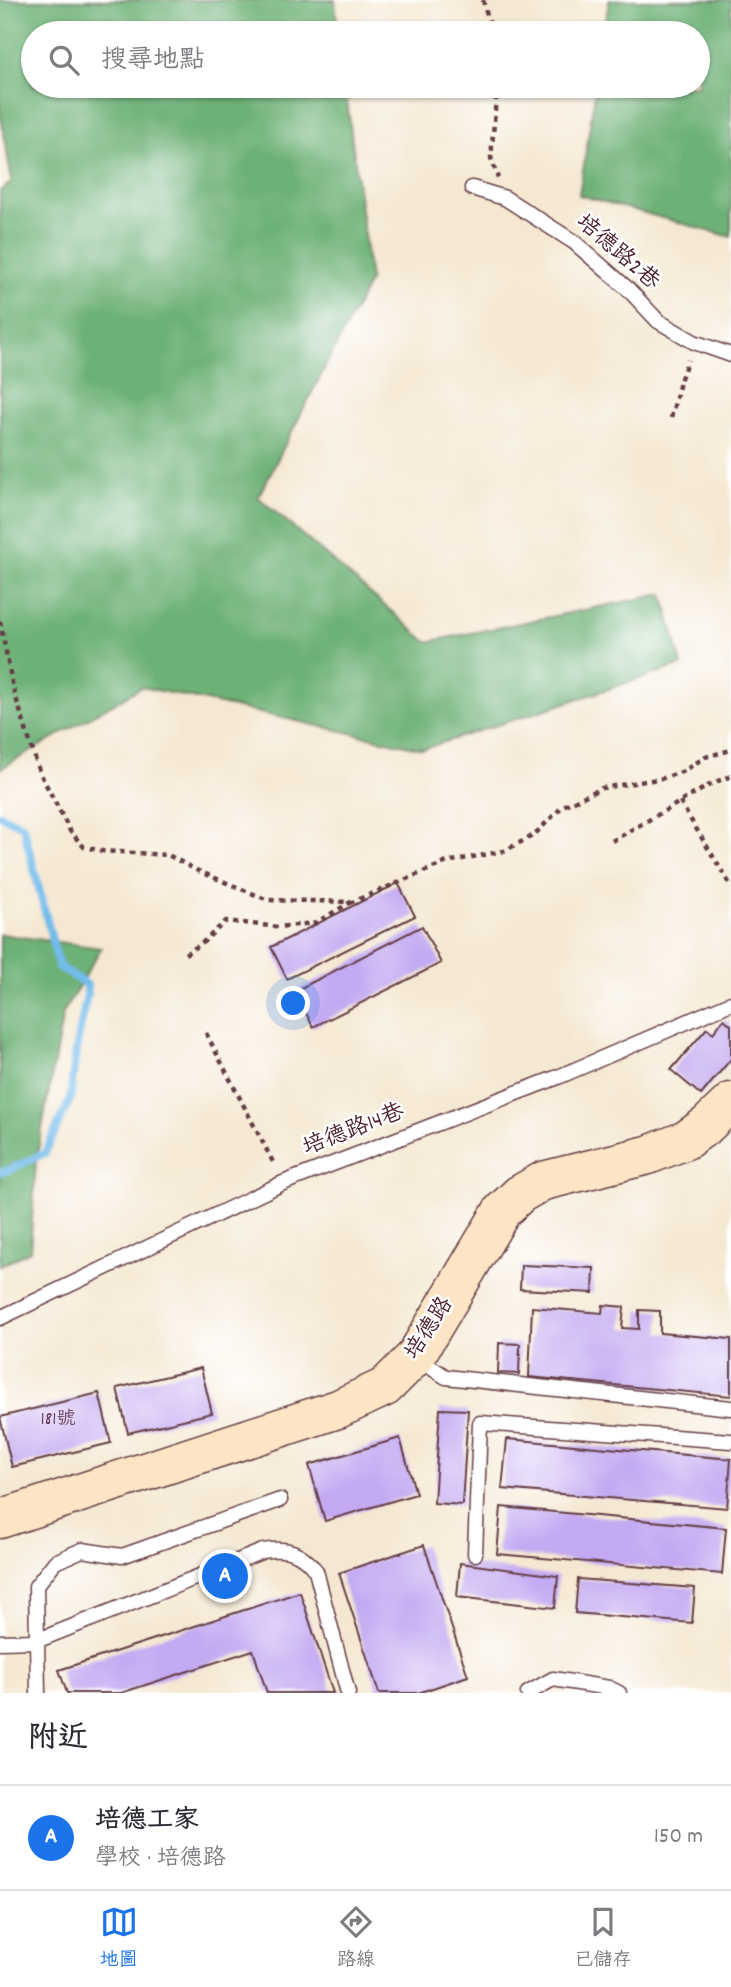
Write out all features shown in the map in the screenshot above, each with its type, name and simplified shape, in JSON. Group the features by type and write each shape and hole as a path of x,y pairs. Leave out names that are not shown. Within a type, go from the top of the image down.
{"main road":[{"name":"培德路","path":"0,1519 338,1409 385,1387 415,1357 502,1211 520,1194 543,1181 648,1155 686,1140 731,1102"}],"lane":[{"name":"培德路2巷","path":"472,188 505,198 573,242 629,289 658,321 694,342 731,355"},
{"name":"培德路14巷","path":"0,1318 283,1183 558,1077 731,1003"},
{"path":"415,1357 446,1377 731,1408"},
{"path":"475,1554 480,1423 731,1441"},
{"path":"38,1693 36,1586 55,1562 82,1550 121,1556 280,1500"},
{"path":"0,1642 36,1641 263,1551 279,1549 307,1559 316,1571 348,1693"},
{"path":"527,1693 553,1679 609,1688 619,1693"}],"path":[{"path":"483,0 489,21"},
{"path":"496,98 491,158 505,198"},
{"path":"671,418 694,342"},
{"path":"0,621 13,688 39,771 70,831 84,847 102,851 167,855 268,900 352,902"},
{"path":"186,954 226,921 278,927 315,923 352,902 447,862 504,850 534,835 564,806 602,788 674,775 705,757 731,750"},
{"path":"612,841 713,783 731,776"},
{"path":"680,802 731,886"},
{"path":"206,1033 283,1183"}],"green space":[{"path":"0,0 335,0 337,21 21,21 21,98 347,98 370,280 258,497 427,642 663,594 682,665 423,749 142,687 0,769 0,191 12,182 0,111"},
{"path":"609,0 731,0 731,237 579,195 594,98 710,98 710,21 606,21"},
{"path":"0,934 101,948 63,1013 36,1161 30,1251 0,1266"}],"building":[{"path":"398,883 415,916 287,979 271,947"},
{"path":"422,926 441,963 313,1027 295,991"},
{"path":"724,1019 731,1025 731,1059 701,1095 671,1070 707,1028 713,1033"},
{"path":"521,1265 594,1268 593,1293 520,1289"},
{"path":"603,1305 624,1307 622,1328 639,1329 639,1310 660,1311 660,1333 731,1339 731,1396 529,1377 532,1307 602,1313"},
{"path":"499,1343 520,1344 519,1374 498,1373"},
{"path":"201,1368 212,1413 128,1433 117,1388"},
{"path":"99,1393 111,1443 12,1467 0,1417"},
{"path":"440,1409 468,1410 462,1505 434,1503"},
{"path":"400,1438 416,1494 325,1521 309,1465"},
{"path":"507,1439 731,1459 727,1508 502,1489"},
{"path":"501,1507 726,1528 722,1574 497,1554"},
{"path":"424,1545 468,1676 418,1693 379,1693 339,1573"},
{"path":"460,1563 558,1576 555,1608 457,1597"},
{"path":"578,1579 695,1588 692,1623 575,1613"},
{"path":"300,1592 333,1693 267,1693 253,1650 121,1693 67,1693 59,1670"}],"waterway":[{"path":"0,815 23,826 59,967 87,985 70,1100 45,1153 0,1172"}],"place":[{"name":"培德工家","path":"225,1576"}]}
